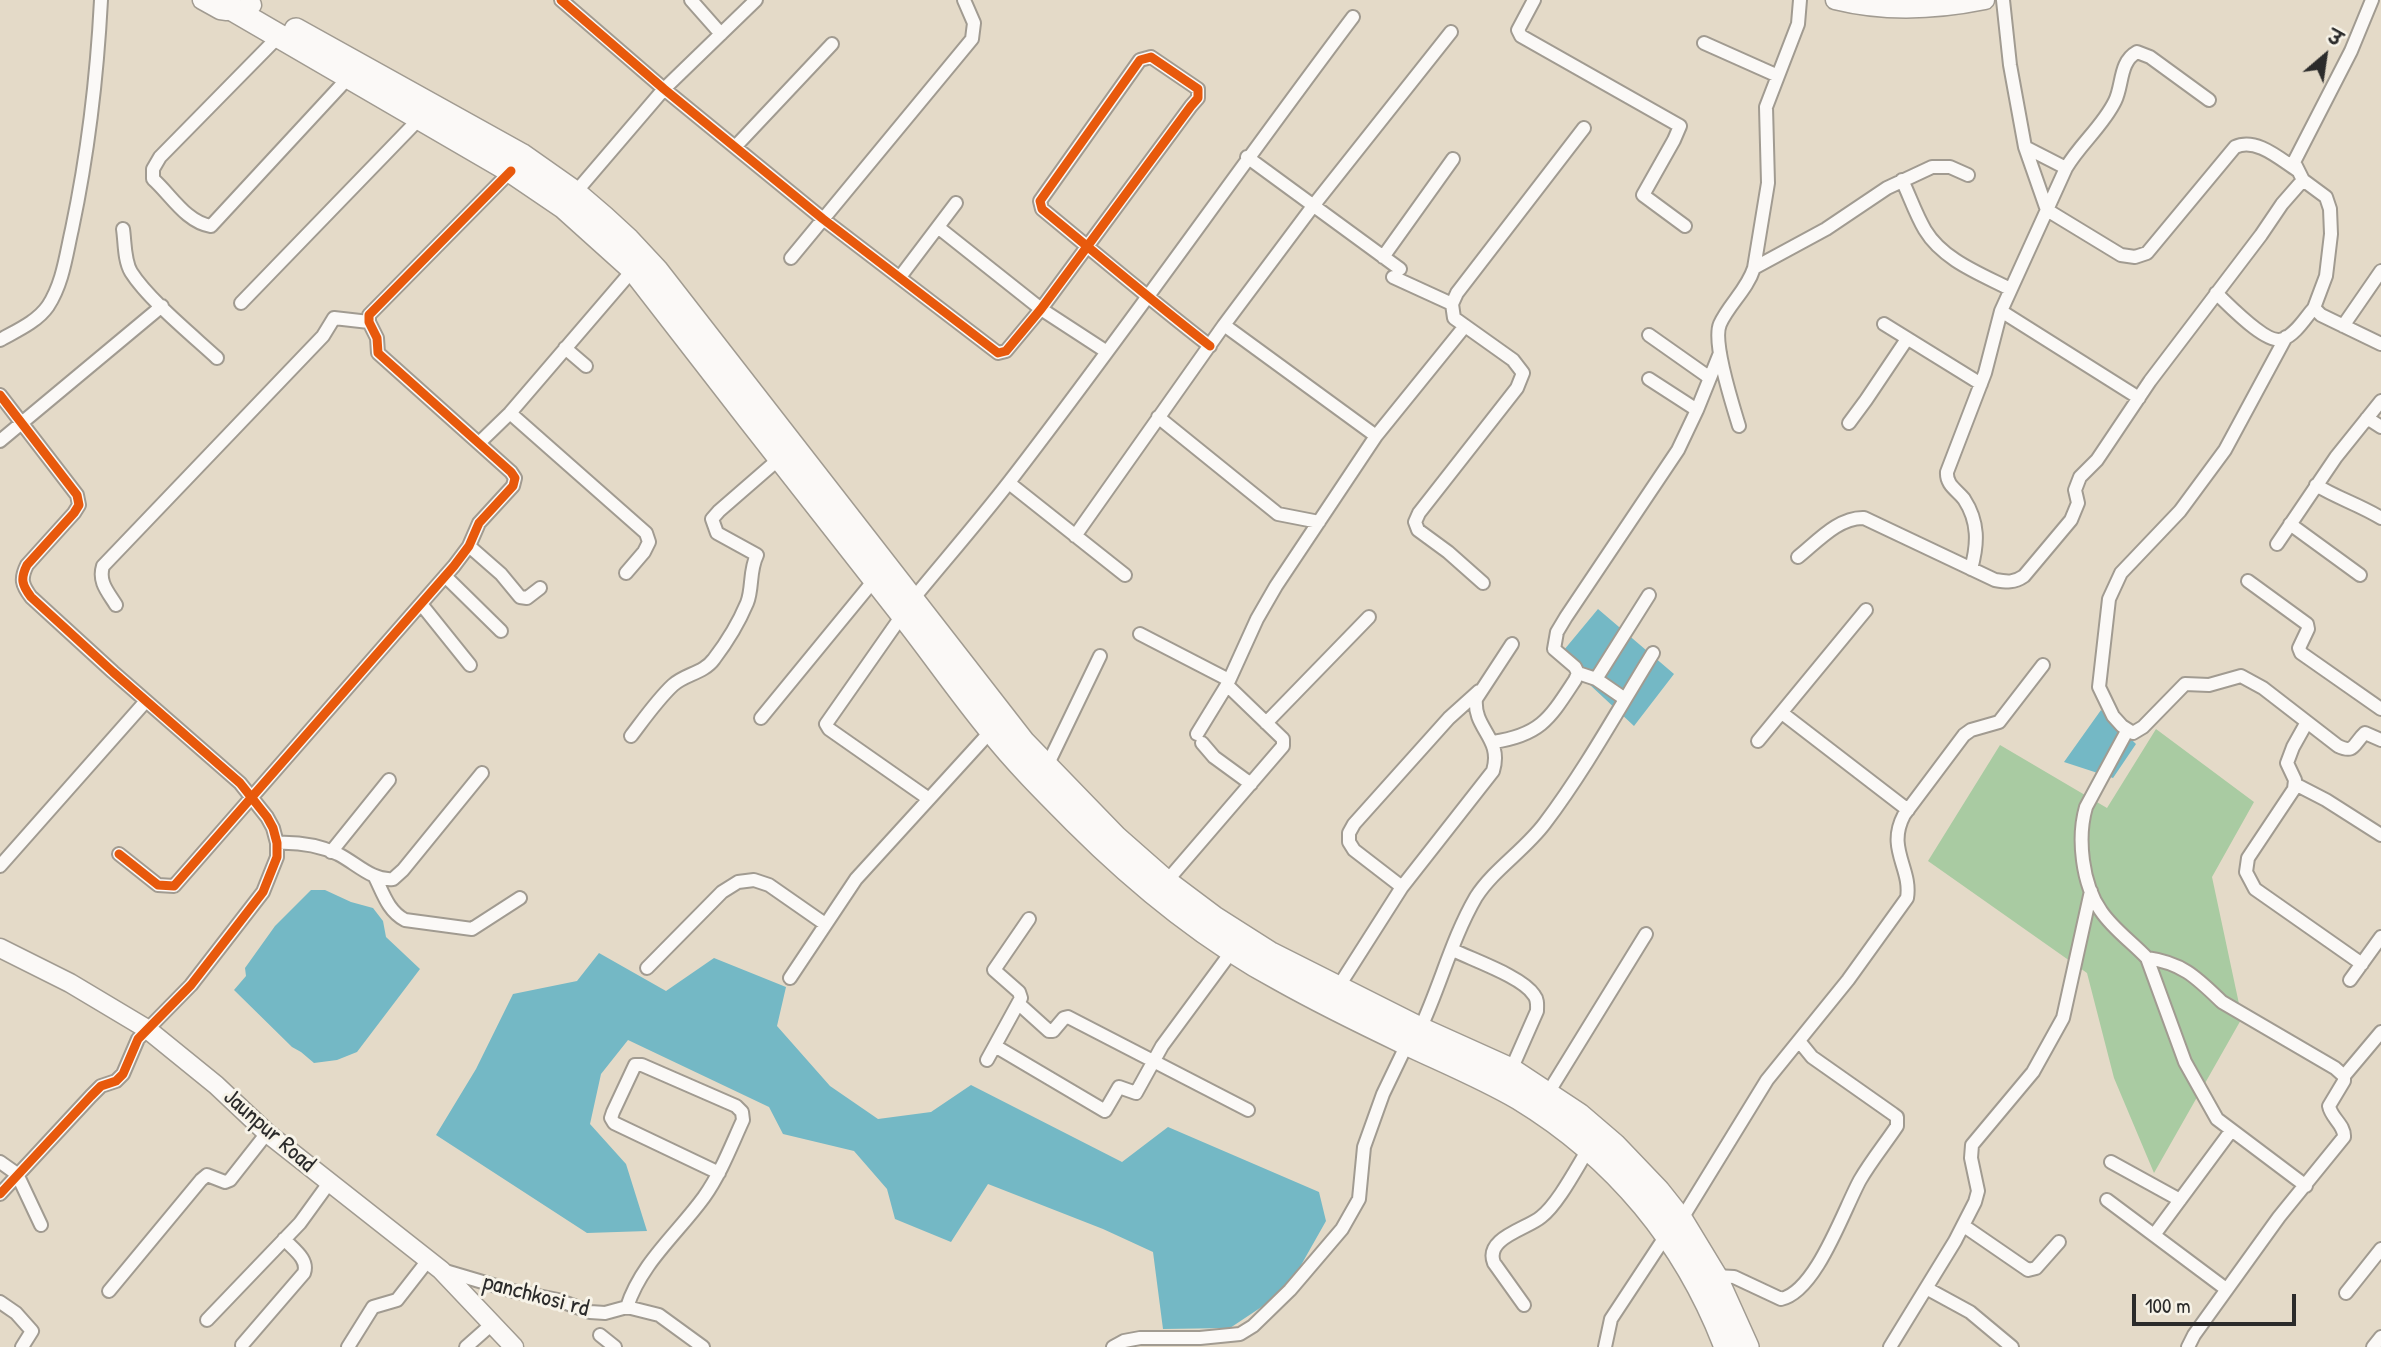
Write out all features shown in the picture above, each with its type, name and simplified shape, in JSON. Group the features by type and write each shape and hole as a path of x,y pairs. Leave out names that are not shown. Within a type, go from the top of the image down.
{"highway":[{"path":"217,0 245,4 521,155 575,193 628,240 639,264 780,458 874,579 908,607 991,731 1075,821 1160,899 1232,951 1279,979 1414,1036 1511,1070 1579,1115 1614,1145 1658,1191 1688,1266 1712,1309 1726,1347"},
{"path":"245,4 278,37 511,171 639,264 908,607 1046,768 1116,838 1166,882 1214,918 1269,953 1337,989 1468,1071 1518,1098 1589,1148 1674,1227 1715,1276 1747,1347"}],"street":[{"path":"0,340 32,321 46,308 63,272 85,167 97,67 100,0"},
{"path":"202,0 220,10 245,4"},
{"path":"561,0 664,89 823,219 998,353 1006,351 1041,309 1086,245 1198,98 1198,89 1151,57 1140,60 1040,201 1042,209 1086,245 1148,298 1210,346"},
{"path":"691,0 721,34"},
{"path":"575,193 664,89 756,0"},
{"path":"790,258 972,39 974,23 964,0"},
{"path":"1534,0 1518,30 1521,36 1680,126 1643,195 1685,226"},
{"path":"1739,426 1717,340 1718,327 1754,268 1768,183 1766,107 1798,24 1800,0"},
{"path":"1835,0 1903,9 1985,0"},
{"path":"2003,0 2010,65 2025,147 2047,210 2121,255 2135,257 2147,253 2235,147 2245,142 2255,144 2326,197 2331,218 2332,234 2326,276 2314,307 2286,337 2225,450 2180,511 2121,573 2111,592 2105,616 2099,687 2113,716 2127,730 2137,732 2186,684 2209,685 2241,676 2263,688 2338,746 2351,749 2365,733 2381,740"},
{"path":"2300,175 2294,162 2351,51 2372,0"},
{"path":"929,799 826,724 908,607 1009,483 1148,298 1247,157 1353,17"},
{"path":"1075,536 1224,325 1313,206 1451,32"},
{"path":"278,37 160,157 153,170 153,179 182,209 199,222 211,226 348,78"},
{"path":"1704,43 1778,76"},
{"path":"735,146 832,44"},
{"path":"1971,569 1978,544 1976,533 1968,507 1947,479 1947,472 1981,383 2001,311 2066,168 2074,154 2110,111 2117,98 2124,68 2137,52 2150,57 2209,100"},
{"path":"241,303 420,118"},
{"path":"1483,583 1419,530 1415,522 1419,513 1522,381 1523,373 1519,367 1454,318 1452,304 1457,293 1584,128"},
{"path":"2025,147 2066,168"},
{"path":"1247,157 1383,257 1396,273 1452,304"},
{"path":"1383,257 1453,159"},
{"path":"1754,268 1826,229 1902,180 1939,166 1950,167 1968,175"},
{"path":"120,854 158,885 174,886 445,576 469,545 479,523 513,486 515,478 511,472 378,353 377,338 369,322 369,315 511,171"},
{"path":"1798,557 1838,525 1854,517 1864,518 1995,580 2016,581 2024,576 2071,520 2078,503 2077,484 2282,204 2300,175"},
{"path":"1902,180 1926,230 1940,248 1968,267 2010,289"},
{"path":"900,277 956,203"},
{"path":"939,228 1041,309 1107,352"},
{"path":"123,229 131,271 162,306 217,358"},
{"path":"479,443 510,413 639,264"},
{"path":"2343,326 2381,271"},
{"path":"2216,293 2266,337 2275,341 2286,337"},
{"path":"0,440 162,306"},
{"path":"2314,307 2316,311 2343,326 2381,344"},
{"path":"2001,311 2138,398"},
{"path":"116,605 102,584 103,566 323,336 334,318 369,322"},
{"path":"1884,324 1981,383"},
{"path":"1224,325 1376,436"},
{"path":"1251,784 1214,757 1200,738 1270,597 1376,436 1465,326"},
{"path":"1649,335 1710,378"},
{"path":"1849,423 1907,338"},
{"path":"565,348 586,366"},
{"path":"1493,742 1514,739 1538,728 1563,698 1578,673 1576,667 1554,649 1557,632 1609,550 1665,473 1697,410 1720,353"},
{"path":"1649,379 1697,410"},
{"path":"0,396 77,495 79,505 27,565 22,575 23,586 31,597 240,783 273,828 277,843 277,857 262,892 191,985 147,1029 133,1048 123,1074 91,1096 0,1194"},
{"path":"2277,544 2316,485 2381,401"},
{"path":"510,413 646,533 649,542 626,573"},
{"path":"1158,417 1278,514 1319,522"},
{"path":"2367,418 2381,427"},
{"path":"631,736 671,687 713,661 736,625 748,602 751,567 757,555 717,534 712,519 780,458"},
{"path":"1009,483 1125,575"},
{"path":"2316,485 2381,518"},
{"path":"2290,524 2360,575"},
{"path":"469,545 501,574 520,597 527,598 540,588"},
{"path":"445,576 501,631"},
{"path":"761,718 874,579"},
{"path":"2248,581 2308,624 2299,648 2301,653 2381,709"},
{"path":"1596,679 1649,596"},
{"path":"421,604 470,665"},
{"path":"1758,741 1866,610"},
{"path":"1266,723 1369,617"},
{"path":"1140,634 1228,682 1283,738 1283,746 1166,882"},
{"path":"1402,887 1354,850 1349,842 1349,833 1368,806 1449,718 1479,691 1512,644"},
{"path":"1114,1347 1140,1338 1241,1340 1290,1290 1333,1240 1359,1199 1364,1147 1380,1102 1414,1036 1477,895 1543,826 1653,653"},
{"path":"1046,768 1100,656"},
{"path":"1605,1347 1612,1319 1767,1080 1848,980 1907,898 1907,885 1898,854 1900,822 1964,735 1979,727 1999,722 2043,665"},
{"path":"1578,673 1596,679 1625,699"},
{"path":"1337,989 1402,887 1488,779 1496,761 1493,742 1478,719 1475,709 1479,691"},
{"path":"0,866 146,701"},
{"path":"1782,713 1908,810"},
{"path":"2307,722 2287,763 2295,784 2381,835"},
{"path":"2127,730 2086,807 2082,820 2085,873 2091,891 2106,918 2147,958 2185,1062 2217,1119 2305,1186"},
{"path":"790,978 856,879 991,731"},
{"path":"277,843 301,842 331,852 375,877 393,878 404,870 482,774"},
{"path":"331,852 389,780"},
{"path":"2295,784 2248,858 2248,880 2255,889 2278,906 2362,964"},
{"path":"375,877 390,908 405,920 463,928 478,926 520,898"},
{"path":"647,968 722,892 738,882 754,880 769,885 825,924"},
{"path":"1890,1347 1964,1226 1975,1202 1978,1191 1971,1158 1972,1144 2033,1072 2063,1018 2091,891"},
{"path":"987,1060 1021,998 1019,992 995,970 1029,919"},
{"path":"1548,1093 1646,934"},
{"path":"2350,980 2381,937"},
{"path":"1453,950 1519,982 1533,993 1537,1002 1533,1022 1511,1070"},
{"path":"995,1046 1105,1111 1119,1087 1136,1093 1153,1061 1232,951"},
{"name":"Jaunpur Road","path":"5,954 70,983 147,1029 216,1085 267,1133 435,1265 514,1347"},
{"path":"2147,958 2169,962 2187,970 2208,986 2222,1002 2335,1068 2344,1076"},
{"path":"1019,1004 1049,1031 1053,1031 1063,1018 1069,1017 1248,1110"},
{"path":"2188,1347 2226,1289 2344,1137 2344,1130 2329,1111 2329,1106 2344,1081 2344,1076 2381,1032"},
{"path":"1715,1276 1734,1278 1781,1299 1796,1292 1828,1248 1860,1181 1897,1126 1897,1118 1893,1114 1812,1057 1799,1041"},
{"path":"2369,1048 2381,1056"},
{"path":"627,1307 640,1278 652,1260 705,1196 719,1173 743,1119 742,1112 736,1106 642,1065 635,1065 612,1112 614,1123 719,1173"},
{"path":"2154,1236 2231,1131"},
{"path":"109,1291 201,1180 207,1175 225,1182 230,1180 267,1133"},
{"path":"1524,1305 1494,1263 1493,1251 1506,1237 1543,1216 1589,1148"},
{"path":"0,1162 17,1174 41,1225"},
{"path":"2111,1162 2180,1200"},
{"path":"207,1320 309,1212 329,1183"},
{"path":"2107,1200 2226,1289"},
{"path":"1964,1226 2028,1270 2036,1269 2059,1242"},
{"path":"242,1345 304,1273 305,1261 284,1239"},
{"path":"2346,1293 2381,1249"},
{"path":"348,1347 373,1307 397,1300 435,1265"},
{"name":"panchkosi rd","path":"435,1265 513,1291 558,1300 590,1312 605,1313 627,1307 659,1315 703,1347"},
{"path":"1926,1287 1970,1312 2012,1347"},
{"path":"0,1302 16,1313 32,1331 22,1347"},
{"path":"466,1347 492,1324"},
{"path":"600,1335 615,1347"}],"green space":[{"path":"2156,729 2254,802 2212,877 2242,1018 2154,1173 2114,1078 2087,973 1928,861 2000,745 2107,808"}],"water":[{"path":"1598,609 1674,674 1634,726 1559,656"},
{"path":"2101,710 2136,744 2113,778 2064,762"},
{"path":"311,890 325,890 351,902 373,908 383,921 386,937 420,969 357,1052 337,1060 314,1063 292,1047 234,990 246,976 245,968 275,926"},
{"path":"599,953 666,991 714,958 786,987 777,1026 830,1086 878,1119 931,1112 971,1085 1122,1162 1168,1127 1319,1192 1326,1221 1287,1290 1230,1328 1163,1329 1153,1252 1103,1229 988,1184 951,1242 895,1219 887,1189 854,1151 783,1134 769,1107 628,1040 601,1074 590,1124 626,1164 647,1231 587,1233 436,1135 476,1069 513,994 577,981"}],"cycle path":[{"path":"561,0 664,89 823,219 998,353 1006,351 1041,309 1191,106 1198,98 1198,89 1151,57 1140,60 1040,201 1042,209 1084,244 1105,261 1210,346"},
{"path":"119,854 158,885 174,886 454,566 469,546 479,523 513,486 515,478 511,472 378,353 377,338 369,322 369,315 511,171"},
{"path":"0,395 77,495 79,505 27,565 23,578 28,593 113,672 240,783 267,817 277,843 277,857 263,892 191,985 138,1039 123,1074 116,1081 101,1086 0,1194"}]}
